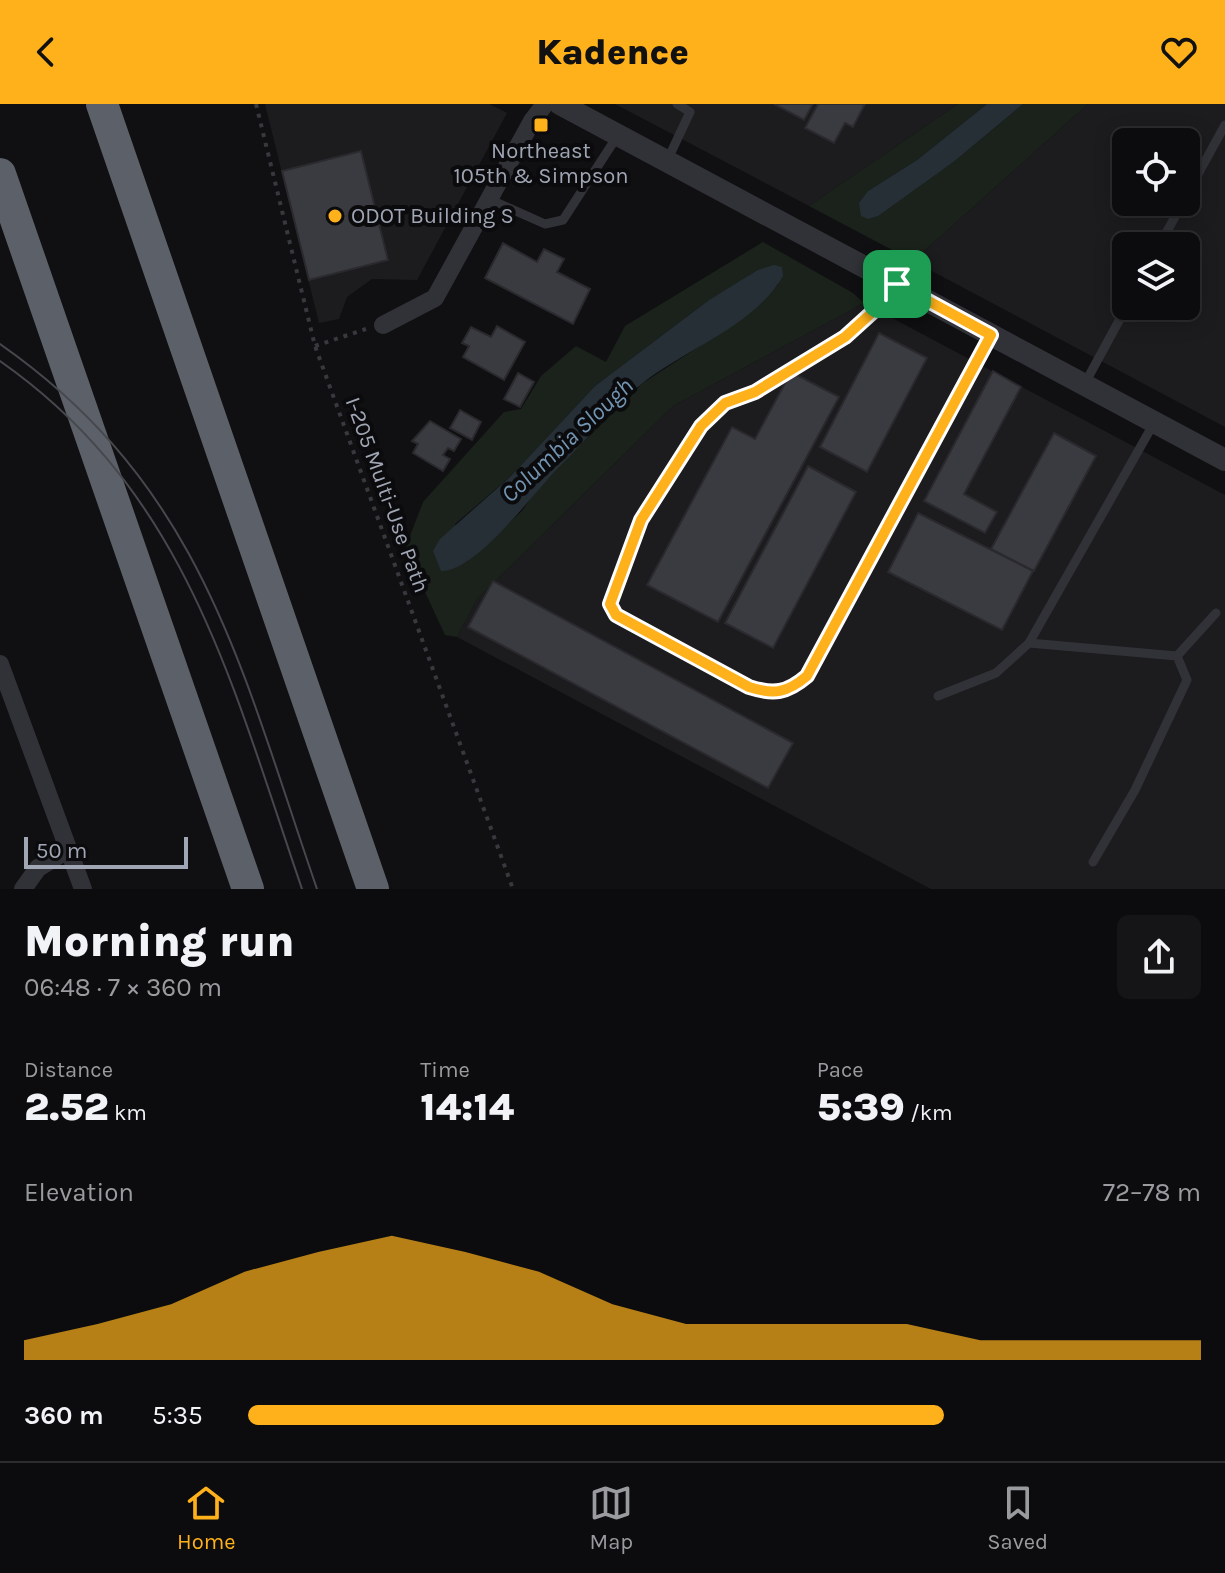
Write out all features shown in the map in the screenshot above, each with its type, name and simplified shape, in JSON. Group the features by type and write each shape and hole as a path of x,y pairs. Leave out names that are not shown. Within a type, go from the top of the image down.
{"highway":[{"path":"102,104 373,889"},
{"path":"0,174 248,889"}],"street":[{"path":"383,325 435,298 532,121 545,104"},
{"path":"560,104 1225,460"},
{"path":"0,664 83,889"},
{"path":"23,889 38,868 67,850"}],"lane":[{"path":"667,161 690,112 677,104"},
{"path":"1200,171 1225,125"},
{"path":"489,199 545,224 563,220 618,135"},
{"path":"897,284 887,299 845,337 755,392 725,403 701,426 641,520 610,604 616,615 749,687 771,694 793,689 807,676 991,335"},
{"path":"1084,385 1119,320"},
{"path":"938,696 996,673 1029,643 1154,423"},
{"path":"1177,656 1216,613"},
{"path":"1029,643 1177,656"},
{"path":"1093,862 1135,790 1187,680 1177,656"}],"path":[{"name":"I-205 Multi-Use Path","path":"256,104 315,346 513,889"},
{"path":"315,346 383,325"}],"shaded area":[{"path":"265,104 489,104 507,113 417,280 372,279 347,297 339,319 319,323"},
{"path":"615,104 958,104 809,206"},
{"path":"958,104 987,104 917,160 868,191 868,219 956,160 1023,104 1088,104 913,261 809,206"},
{"path":"1088,104 1225,104 1225,427 913,261"},
{"path":"763,242 853,293 864,303 673,406 477,599 457,637 445,635 405,549 423,502 504,412 521,409 541,376 576,346 606,362 625,326","holes":["779,284 737,322 643,383 539,486 522,511 466,562 455,524 511,476 595,386 725,291"]},
{"path":"864,303 1225,495 1225,889 931,889 457,637 477,599 673,406"}],"water":[{"path":"987,104 1023,104 956,160 878,216 868,219 861,216 859,203 868,191 917,160"},
{"name":"Columbia Slough","path":"774,265 782,267 783,276 771,294 755,309 633,391 488,544 455,568 441,571 433,551 440,539 511,476 595,386 709,300 758,270"}],"building":[{"path":"774,104 813,104 804,120"},
{"path":"818,104 865,104 853,127 845,123 834,143 805,128"},
{"name":"ODOT Building S","path":"361,151 388,260 309,280 282,171"},
{"path":"503,243 537,262 544,249 564,259 557,272 590,289 573,324 485,278"},
{"path":"497,326 525,342 504,380 463,357 469,346 462,343 471,327 491,337"},
{"path":"879,333 927,358 867,472 820,447"},
{"path":"993,371 1021,387 964,494 997,512 985,533 924,501"},
{"path":"791,372 839,397 718,622 647,585 732,427 755,439"},
{"path":"518,373 534,382 520,407 504,399"},
{"path":"460,410 481,422 472,440 450,428"},
{"path":"430,421 461,439 454,451 448,448 443,455 450,459 443,471 413,453 418,444 412,441"},
{"path":"1054,433 1096,456 1034,571 991,549"},
{"path":"808,466 856,492 773,648 725,623"},
{"path":"918,513 1033,571 1002,630 888,572"},
{"path":"493,581 793,743 768,788 468,627"}],"tram line":[{"path":"0,344 69,399 124,458 169,521 206,587 237,657 317,889"},
{"path":"0,361 64,413 116,470 159,532 195,598 225,667 302,889"}],"place":[{"name":"Northeast 105th & Simpson","path":"541,125"},
{"name":"ODOT Building S","path":"335,216"}],"route":[{"path":"897,284 991,335 807,676 793,689 771,694 749,687 616,615 610,604 641,520 701,426 725,403 755,392 845,337 887,299 897,284"}]}
